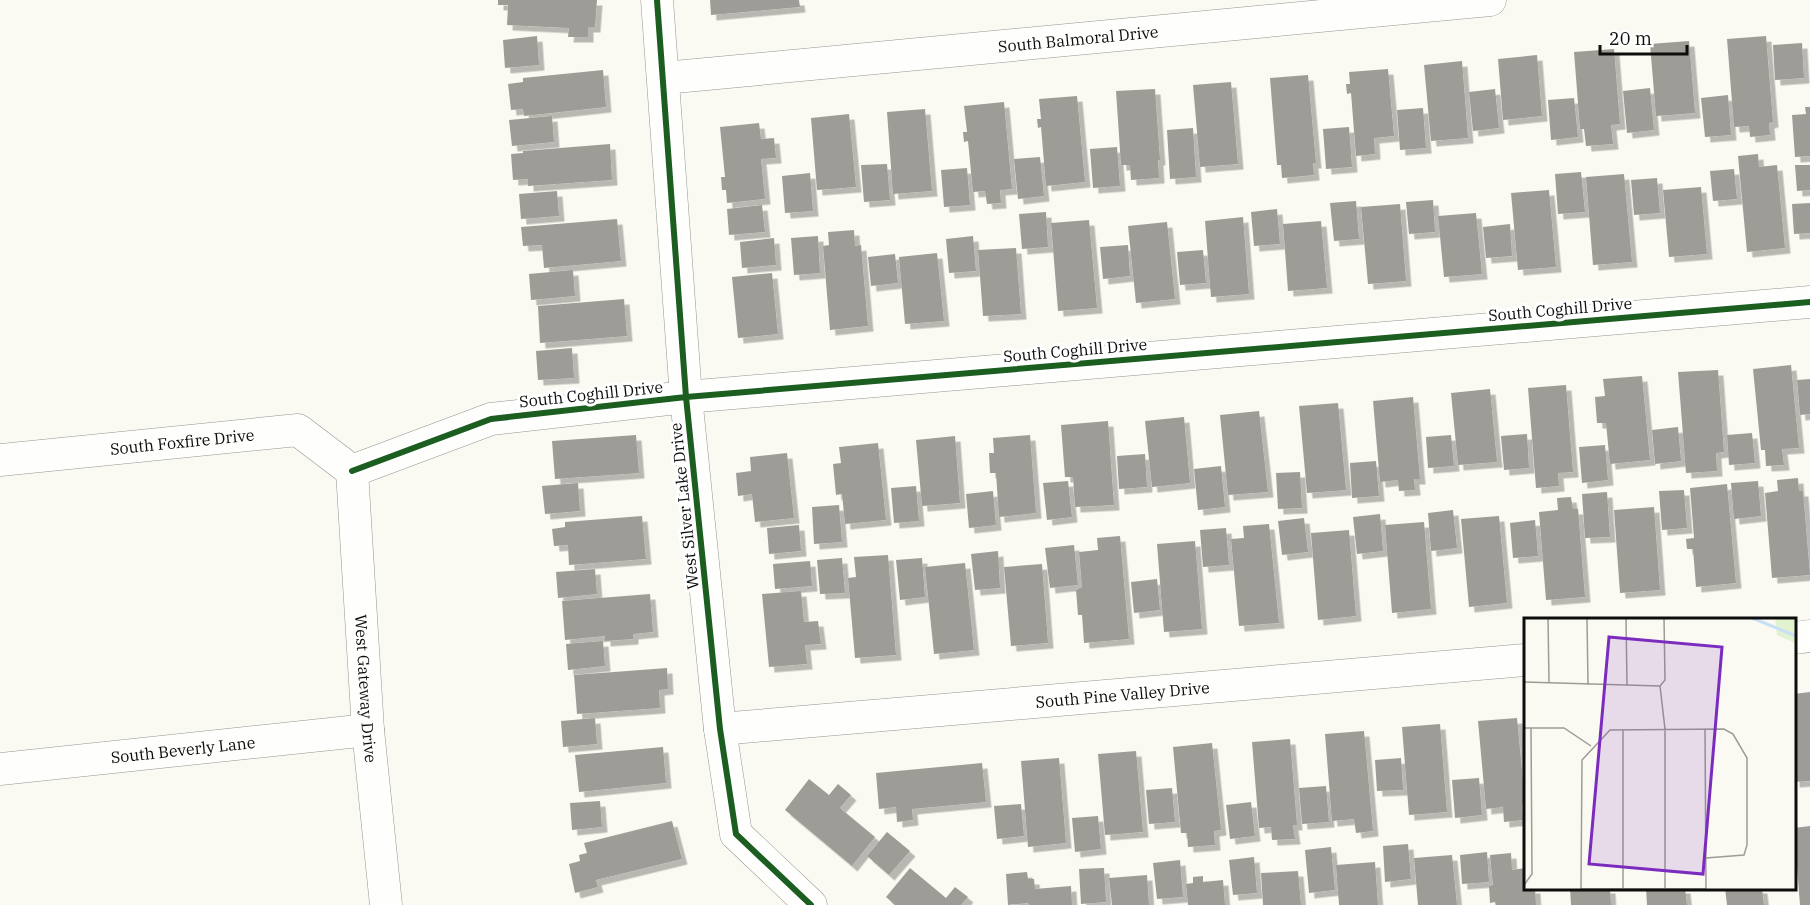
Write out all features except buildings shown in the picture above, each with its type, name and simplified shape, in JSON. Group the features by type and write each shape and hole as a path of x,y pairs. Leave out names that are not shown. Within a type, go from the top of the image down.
{"street":[{"name":"West Silver Lake Drive","path":"657,0 686,397 720,729 736,834 811,905"},
{"name":"South Balmoral Drive","path":"664,78 1490,0"},
{"name":"South Coghill Drive","path":"352,471 491,419 686,397 1810,302"},
{"name":"South Foxfire Drive","path":"0,460 298,430 352,471"},
{"name":"West Gateway Drive","path":"352,471 368,730 386,905"},
{"path":"1795,638 1810,636"},
{"name":"South Pine Valley Drive","path":"720,729 1524,660"},
{"name":"South Beverly Lane","path":"0,769 368,730"}],"cycle path":[{"path":"657,0 686,397 720,729 736,834 811,905"},
{"path":"352,471 491,419 686,397 1810,302"}]}
